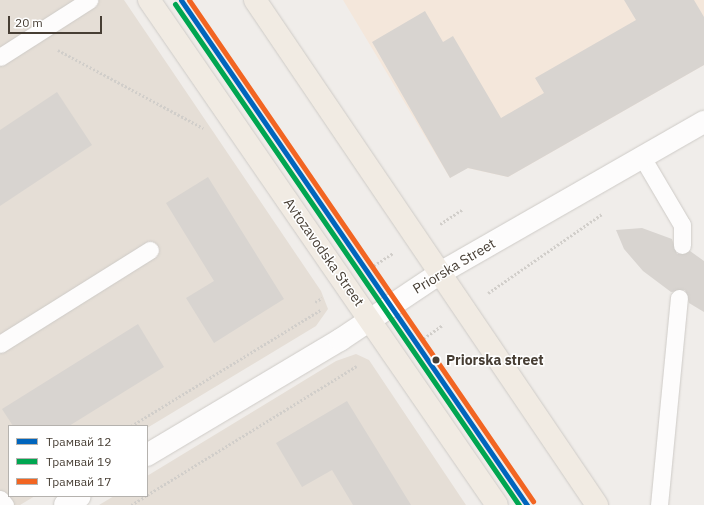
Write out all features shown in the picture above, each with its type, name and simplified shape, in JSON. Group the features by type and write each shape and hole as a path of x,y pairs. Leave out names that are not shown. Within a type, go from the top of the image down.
{"main road":[{"name":"Avtozavodska Street","path":"149,0 346,283 497,505"},
{"path":"255,0 597,505"}],"street":[{"name":"Priorska Street","path":"148,455 371,320 440,273 704,122"},
{"path":"65,505 78,497"}],"lane":[{"path":"0,57 89,0"},
{"path":"642,157 682,225 682,245"},
{"path":"0,344 150,250"},
{"path":"659,505 679,298"},
{"path":"0,499 5,505"}],"path":[{"path":"32,37 203,129"},
{"path":"316,302 463,209"},
{"path":"132,425 320,310"},
{"path":"148,495 357,366"},
{"path":"131,505 144,497"}],"shaded area":[{"path":"0,0 124,0 321,291 328,309 316,326 148,427 148,425 8,425 8,497 33,497 20,505 0,505"},
{"path":"343,0 704,0 704,65 508,177 467,168 450,178"},
{"path":"356,354 369,360 466,505 99,505 112,497 148,497 148,475 336,361"}],"building":[{"path":"624,0 694,0 704,17 704,65 508,177 468,168 450,178 372,42 425,11 443,42 453,36 501,118 544,93 535,78 636,20"},
{"path":"57,92 92,145 0,206 0,130"},
{"path":"208,177 284,299 214,343 186,298 214,281 166,203"},
{"path":"642,228 672,239 677,254 690,251 704,261 704,312 689,303 685,290 671,292 643,271 624,249 616,230"},
{"path":"138,324 164,367 71,425 12,425 2,409"},
{"path":"347,401 411,505 353,505 332,470 302,487 276,443"}],"tram line":[{"name":"12","path":"181,0 527,505"},
{"name":"17","path":"189,0 533,501"},
{"name":"19","path":"175,4 519,505"}],"place":[{"name":"Priorska street","path":"436,360"}]}
